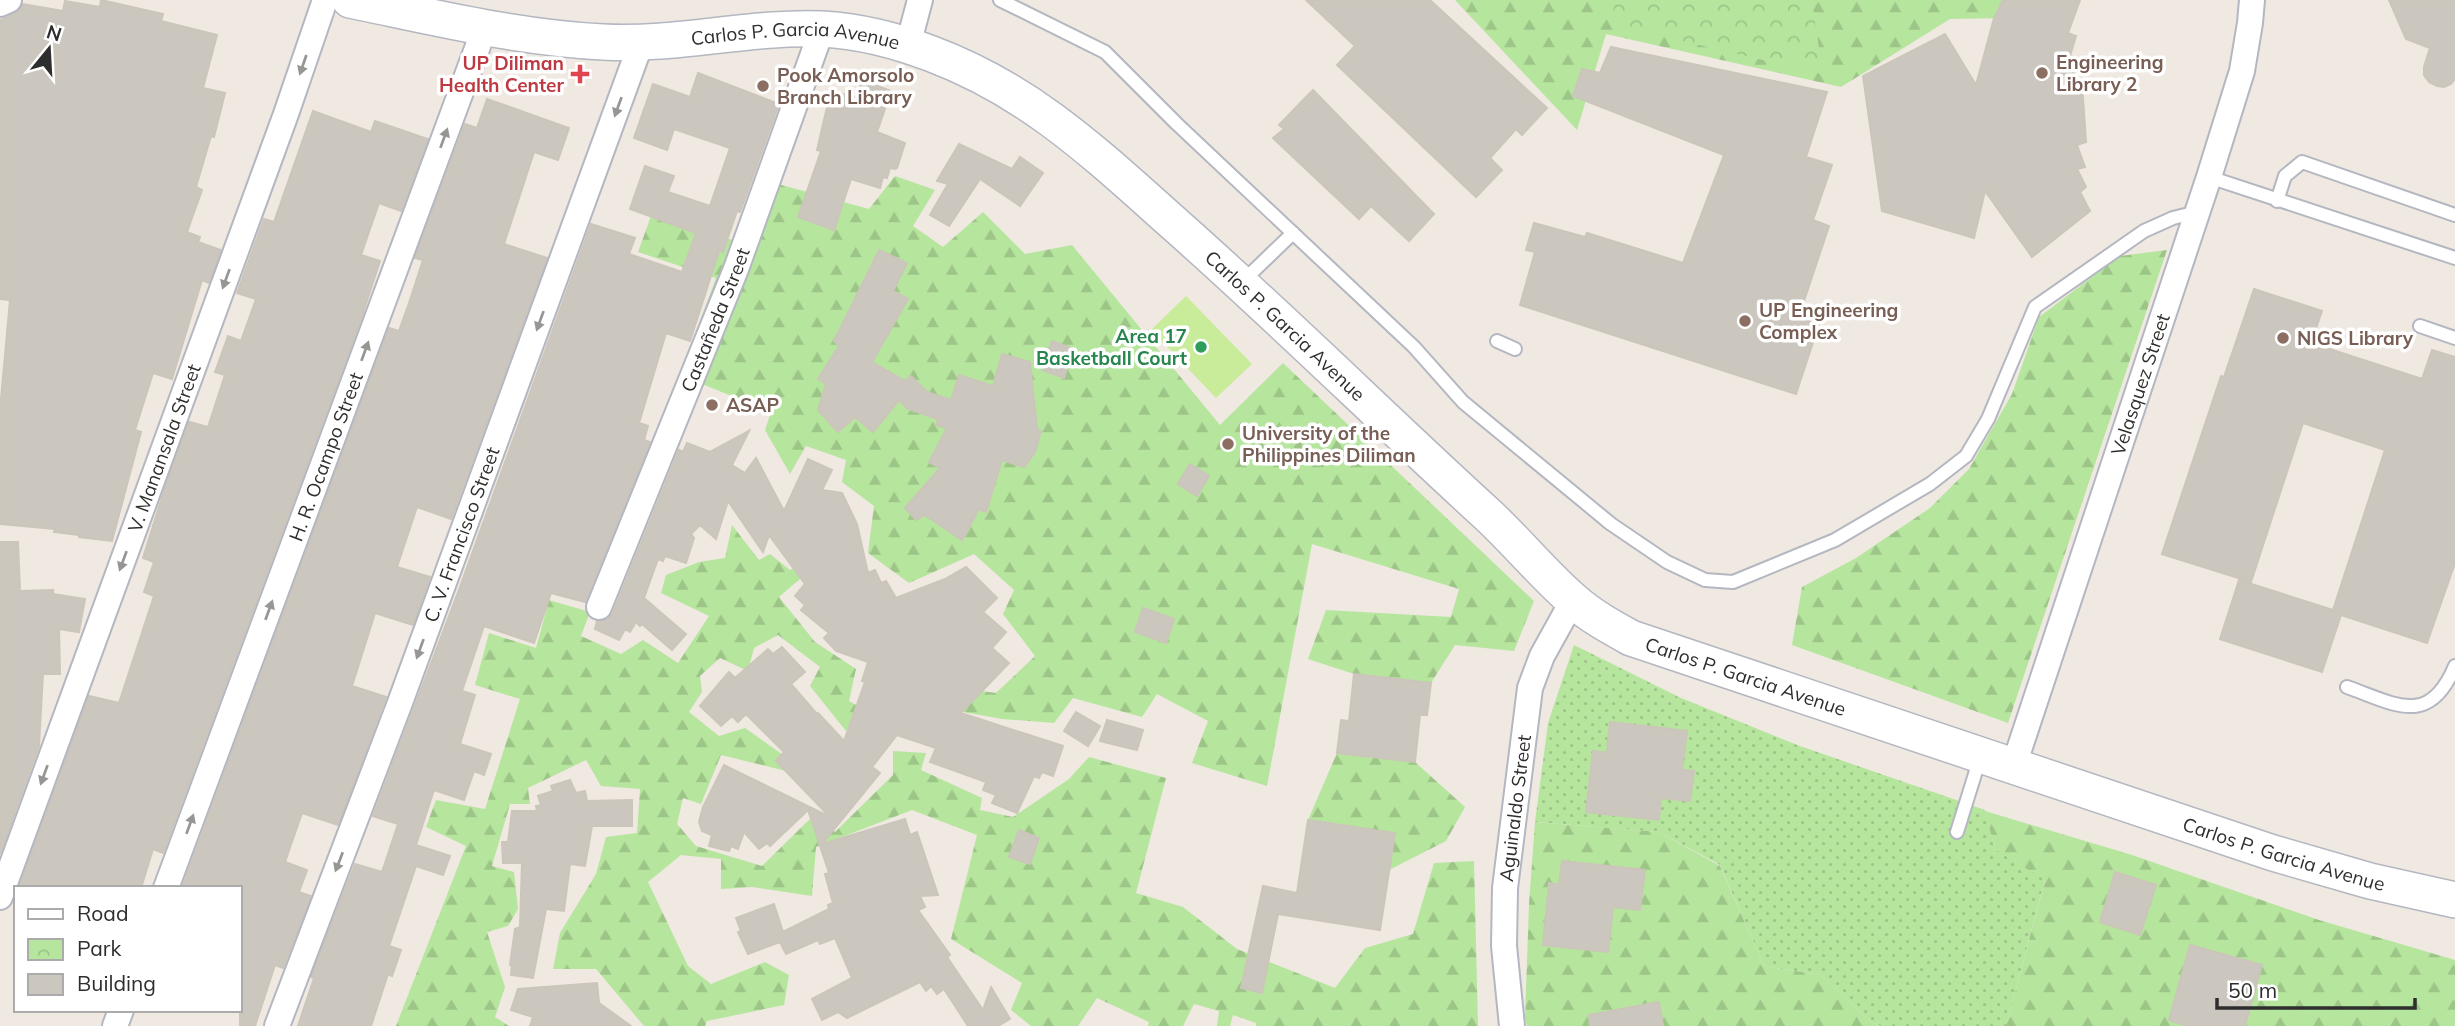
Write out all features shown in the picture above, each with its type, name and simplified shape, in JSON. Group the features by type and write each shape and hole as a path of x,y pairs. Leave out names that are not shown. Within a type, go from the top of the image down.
{"main road":[{"name":"Carlos P. Garcia Avenue","path":"350,0 575,40 641,43 793,29 822,29 908,45 978,74 1037,108 1077,137 1241,283 1508,534 1573,600 1598,619 1631,638 2273,853 2370,881 2455,900"}],"street":[{"path":"0,4 9,0"},
{"name":"V. Manansala Street","path":"0,897 272,153 325,0"},
{"path":"908,45 920,0"},
{"name":"Velasquez Street","path":"2014,765 2210,177 2242,71 2252,0"},
{"name":"H. R. Ocampo Street","path":"167,886 485,26"},
{"name":"Castañeda Street","path":"599,607 736,268 822,29"},
{"name":"C. V. Francisco Street","path":"277,1026 401,700 641,43"},
{"name":"Aguinaldo Street","path":"1512,1026 1504,946 1505,888 1530,688 1542,656 1573,600"}],"lane":[{"path":"1000,0 1105,52 1413,347 1464,402 1611,524 1667,562 1705,580 1733,582 1835,540 1930,485 1966,456 1988,419 2035,307 2144,231 2173,218 2197,212"},
{"path":"2277,201 2285,176 2302,162 2455,215"},
{"path":"2210,177 2455,258"},
{"path":"1241,283 1293,233"},
{"path":"2420,326 2455,338"},
{"path":"1497,341 1515,349"},
{"path":"2347,687 2404,707 2417,707 2429,701 2448,684 2455,666"},
{"path":"1957,832 1981,754"}],"green space":[{"path":"1455,0 2019,0 2011,18 1950,19 1841,87 1606,34 1577,130"},
{"path":"1616,0 1815,0 1813,9 1823,74 1610,24"},
{"path":"895,176 935,190 913,226 943,247 983,212 1025,254 1072,245 1220,425 1283,363 1534,601 1514,651 1455,645 1431,683 1354,674 1308,659 1326,610 1451,617 1459,589 1312,544 1267,786 1192,763 1208,721 1157,694 1142,717 1073,698 1054,723 1002,719 963,712 975,690 996,693 1035,656 1003,614 1014,590 974,554 909,583 868,553 874,506 842,482 846,460 806,446 790,474 765,430 771,412 680,375 716,278 638,252 651,216 753,246 778,184 869,209"},
{"path":"2167,250 2008,723 1792,645 1802,587 1856,558 1930,508 1969,469 2012,394 2039,317 2120,256"},
{"name":"Area 17 Basketball Court","path":"1186,296 1252,364 1216,398 1151,330"},
{"path":"732,525 759,560 770,554 790,570 805,561 809,571 779,597 815,642 856,669 849,701 867,711 846,731 810,686 820,667 778,635 754,648 748,671 720,658 700,676 702,692 689,712 719,736 745,728 783,755 794,773 721,755 701,804 683,798 677,824 696,846 762,866 814,815 835,832 893,775 893,751 926,753 921,770 982,798 980,810 1013,817 1069,779 1089,757 1166,778 1136,893 1183,907 1237,949 1335,988 1365,948 1413,934 1434,863 1474,861 1478,1026 1256,1026 1256,1023 1233,1015 1230,1026 1217,1026 1219,1011 1194,1004 1183,1026 1148,1026 1149,1022 1097,998 1078,1026 1031,1026 1011,1010 1022,983 951,939 977,835 912,810 816,847 812,896 752,887 721,889 721,859 681,855 648,882 688,966 711,984 765,962 789,975 784,1005 707,1021 705,1026 644,1026 596,969 553,969 560,933 596,874 606,837 637,833 640,789 601,786 586,760 528,788 530,804 510,804 492,866 514,872 518,909 508,926 487,932 505,987 495,1017 509,1026 396,1026 466,846 426,827 436,800 485,809 520,699 475,685 489,633 536,648 549,600 590,612 581,636 621,654 643,640 678,663 709,616 661,593 666,575 699,562 725,558"},
{"path":"1574,645 1681,698 1800,746 1985,810 1995,849 2045,879 2006,1026 1881,1026 1870,1021 1821,975 1764,966 1720,865 1659,832 1535,822 1548,723"},
{"path":"1337,753 1415,762 1465,807 1446,841 1389,870 1395,833 1308,820"},
{"path":"1985,811 2132,855 2319,920 2455,960 2455,1026 2006,1026 2045,880 1995,849"},
{"path":"1535,822 1659,832 1720,866 1764,966 1821,975 1870,1021 1881,1026 1527,1026 1525,1018 1529,904"}],"building":[{"path":"101,0 163,14 161,21 217,35 203,88 225,93 214,137 211,136 196,187 202,190 187,232 200,237 198,242 221,250 209,283 202,280 172,379 153,373 135,430 141,432 112,541 54,532 55,529 0,524 0,410 10,300 0,299 0,20 16,13 23,4 63,11 65,1 100,7"},
{"path":"1306,0 1430,0 1547,108 1522,135 1516,129 1490,158 1502,170 1476,197 1337,65 1355,46"},
{"path":"2003,0 2080,0 2068,33 2076,36 2070,56 2077,57 2073,83 2082,84 2086,142 2077,145 2085,167 2077,169 2086,187 2080,192 2090,211 2032,257 1985,191 1974,238 1882,211 1863,76 1945,34 1976,85 1994,18"},
{"path":"2389,0 2455,0 2455,79 2451,84 2444,87 2429,82 2424,75 2424,67 2430,48 2406,39"},
{"path":"1611,47 1827,92 1806,157 1832,165 1813,220 1829,226 1801,310 1821,318 1796,394 1520,305 1535,252 1526,250 1534,223 1585,237 1587,233 1683,263 1724,155 1573,96 1582,69 1600,73"},
{"path":"698,73 779,104 740,212 737,211 723,252 719,251 690,341 666,333 639,423 648,426 644,440 650,442 585,602 551,593 534,643 484,626 462,691 475,695 460,744 491,754 484,775 474,771 464,800 434,790 416,845 450,856 443,875 416,866 389,946 401,950 392,976 388,974 371,1026 298,1026 314,978 311,977 355,864 382,872 398,824 373,816 460,587 591,224 635,238 629,254 682,272 696,233 630,209 645,166 674,176 668,192 710,206 730,148 674,129 667,150 634,138 653,84 690,97"},
{"path":"862,80 891,91 877,132 905,143 897,168 890,168 887,178 883,177 880,188 851,179 834,230 798,217 821,151 817,150 831,90 856,98"},
{"path":"1313,90 1434,214 1409,241 1371,206 1359,219 1273,138 1284,129 1279,125"},
{"path":"487,99 569,128 558,160 534,152 504,244 547,258 451,519 417,507 397,567 430,577 413,625 375,613 352,686 386,697 338,825 302,813 285,862 307,870 299,892 311,896 283,968 275,965 255,1026 240,1026 242,886 183,886 389,328 399,331 423,260 415,258 465,124 477,128"},
{"path":"313,111 371,132 375,121 428,139 401,211 379,203 361,255 380,261 361,319 163,853 153,849 142,886 20,886 89,696 119,703 154,596 144,592 154,562 143,558 163,494 189,422 208,427 225,375 215,372 228,336 241,341 256,299 237,293 264,219 274,222"},
{"path":"959,144 1012,169 1020,157 1043,173 1020,206 980,179 949,226 930,215 948,184 937,181"},
{"path":"879,250 907,263 893,291 908,299 872,362 905,381 911,376 927,392 951,400 959,375 993,386 1002,354 1030,362 1037,429 1041,431 1035,452 1024,467 1002,460 986,512 979,509 962,540 925,515 916,520 905,508 940,468 929,462 947,428 936,425 938,419 908,409 899,400 873,432 855,417 838,432 818,410 826,384 818,379 839,346 834,341"},
{"path":"2254,289 2322,311 2311,343 2422,379 2432,350 2455,357 2455,563 2427,643 2341,615 2322,672 2220,639 2239,580 2333,610 2385,450 2303,423 2251,582 2162,554 2221,376 2224,377"},
{"path":"1052,341 1074,349 1064,378 1042,370"},
{"path":"749,431 732,465 745,473 756,458 784,511 808,459 832,470 822,490 842,493 857,524 868,573 875,570 881,583 886,581 896,598 945,579 966,567 997,598 983,612 1006,632 992,648 1009,663 961,713 1063,746 1053,776 1042,772 1039,778 1034,776 1017,813 992,803 996,795 983,790 986,782 930,762 936,748 897,735 872,767 880,773 822,844 905,819 910,835 917,832 938,895 920,896 925,907 918,910 950,955 947,957 983,1010 991,987 1010,1019 998,1026 968,1026 944,989 937,994 931,986 926,991 920,982 847,1018 838,1012 822,1020 812,999 852,978 835,938 820,944 818,940 786,954 780,942 748,954 738,932 741,931 736,918 774,904 783,932 829,909 828,905 833,903 825,874 829,873 808,810 770,846 767,843 759,849 744,832 738,849 731,846 729,851 709,846 712,835 702,831 699,822 703,807 724,765 830,817 776,761 784,752 746,714 738,722 732,716 721,726 700,706 729,672 735,678 768,649 773,654 782,647 805,672 791,684 844,741 865,682 862,681 868,662 836,651 824,638 829,633 801,610 805,605 795,596 805,584 769,535 763,552 728,501 716,539 700,525 691,534 694,538 686,563 665,556 663,561 658,559 644,598 686,634 672,650 642,624 640,626 636,622 630,632 625,629 619,640 595,629 597,621 608,619 613,613 679,450 683,452 687,443 710,452"},
{"path":"1190,464 1209,476 1197,496 1178,484"},
{"path":"0,542 18,542 20,591 53,590 53,594 85,599 79,632 59,629 60,674 43,674 39,746 0,854"},
{"path":"1143,608 1174,619 1166,643 1135,632"},
{"path":"1354,674 1431,683 1427,715 1420,715 1415,762 1337,753 1341,720 1349,721"},
{"path":"1076,712 1100,726 1088,746 1064,731"},
{"path":"1107,720 1143,730 1137,750 1100,741"},
{"path":"1610,722 1687,731 1682,770 1694,771 1690,801 1661,798 1659,820 1586,812 1593,751 1607,753"},
{"path":"570,780 576,793 585,791 587,801 632,800 632,826 592,826 585,866 570,864 564,911 546,909 533,978 511,975 515,929 520,927 522,863 503,863 502,842 508,842 512,811 537,811 536,806 541,805 538,796 553,791 551,786"},
{"path":"1308,820 1395,833 1380,930 1278,914 1262,993 1241,988 1263,886 1297,893"},
{"path":"1019,830 1039,838 1030,864 1009,857"},
{"path":"1562,861 1645,870 1640,910 1613,907 1608,952 1543,945 1549,883 1559,885"},
{"path":"2115,872 2156,885 2140,935 2100,922"},
{"path":"2190,945 2262,965 2245,1026 2188,1026 2169,1020"},
{"path":"597,983 599,1003 631,1026 530,1026 533,1017 511,1010 518,989"},
{"path":"1659,1002 1663,1026 1590,1026 1589,1015"}],"place":[{"name":"Engineering Library 2","path":"2042,73"},
{"name":"UP Diliman Health Center","path":"580,74"},
{"name":"Pook Amorsolo Branch Library","path":"763,86"},
{"name":"UP Engineering Complex","path":"1745,321"},
{"name":"NIGS Library","path":"2283,338"},
{"name":"Area 17 Basketball Court","path":"1201,347"},
{"name":"ASAP","path":"712,405"},
{"name":"University of the Philippines Diliman","path":"1228,444"}]}
